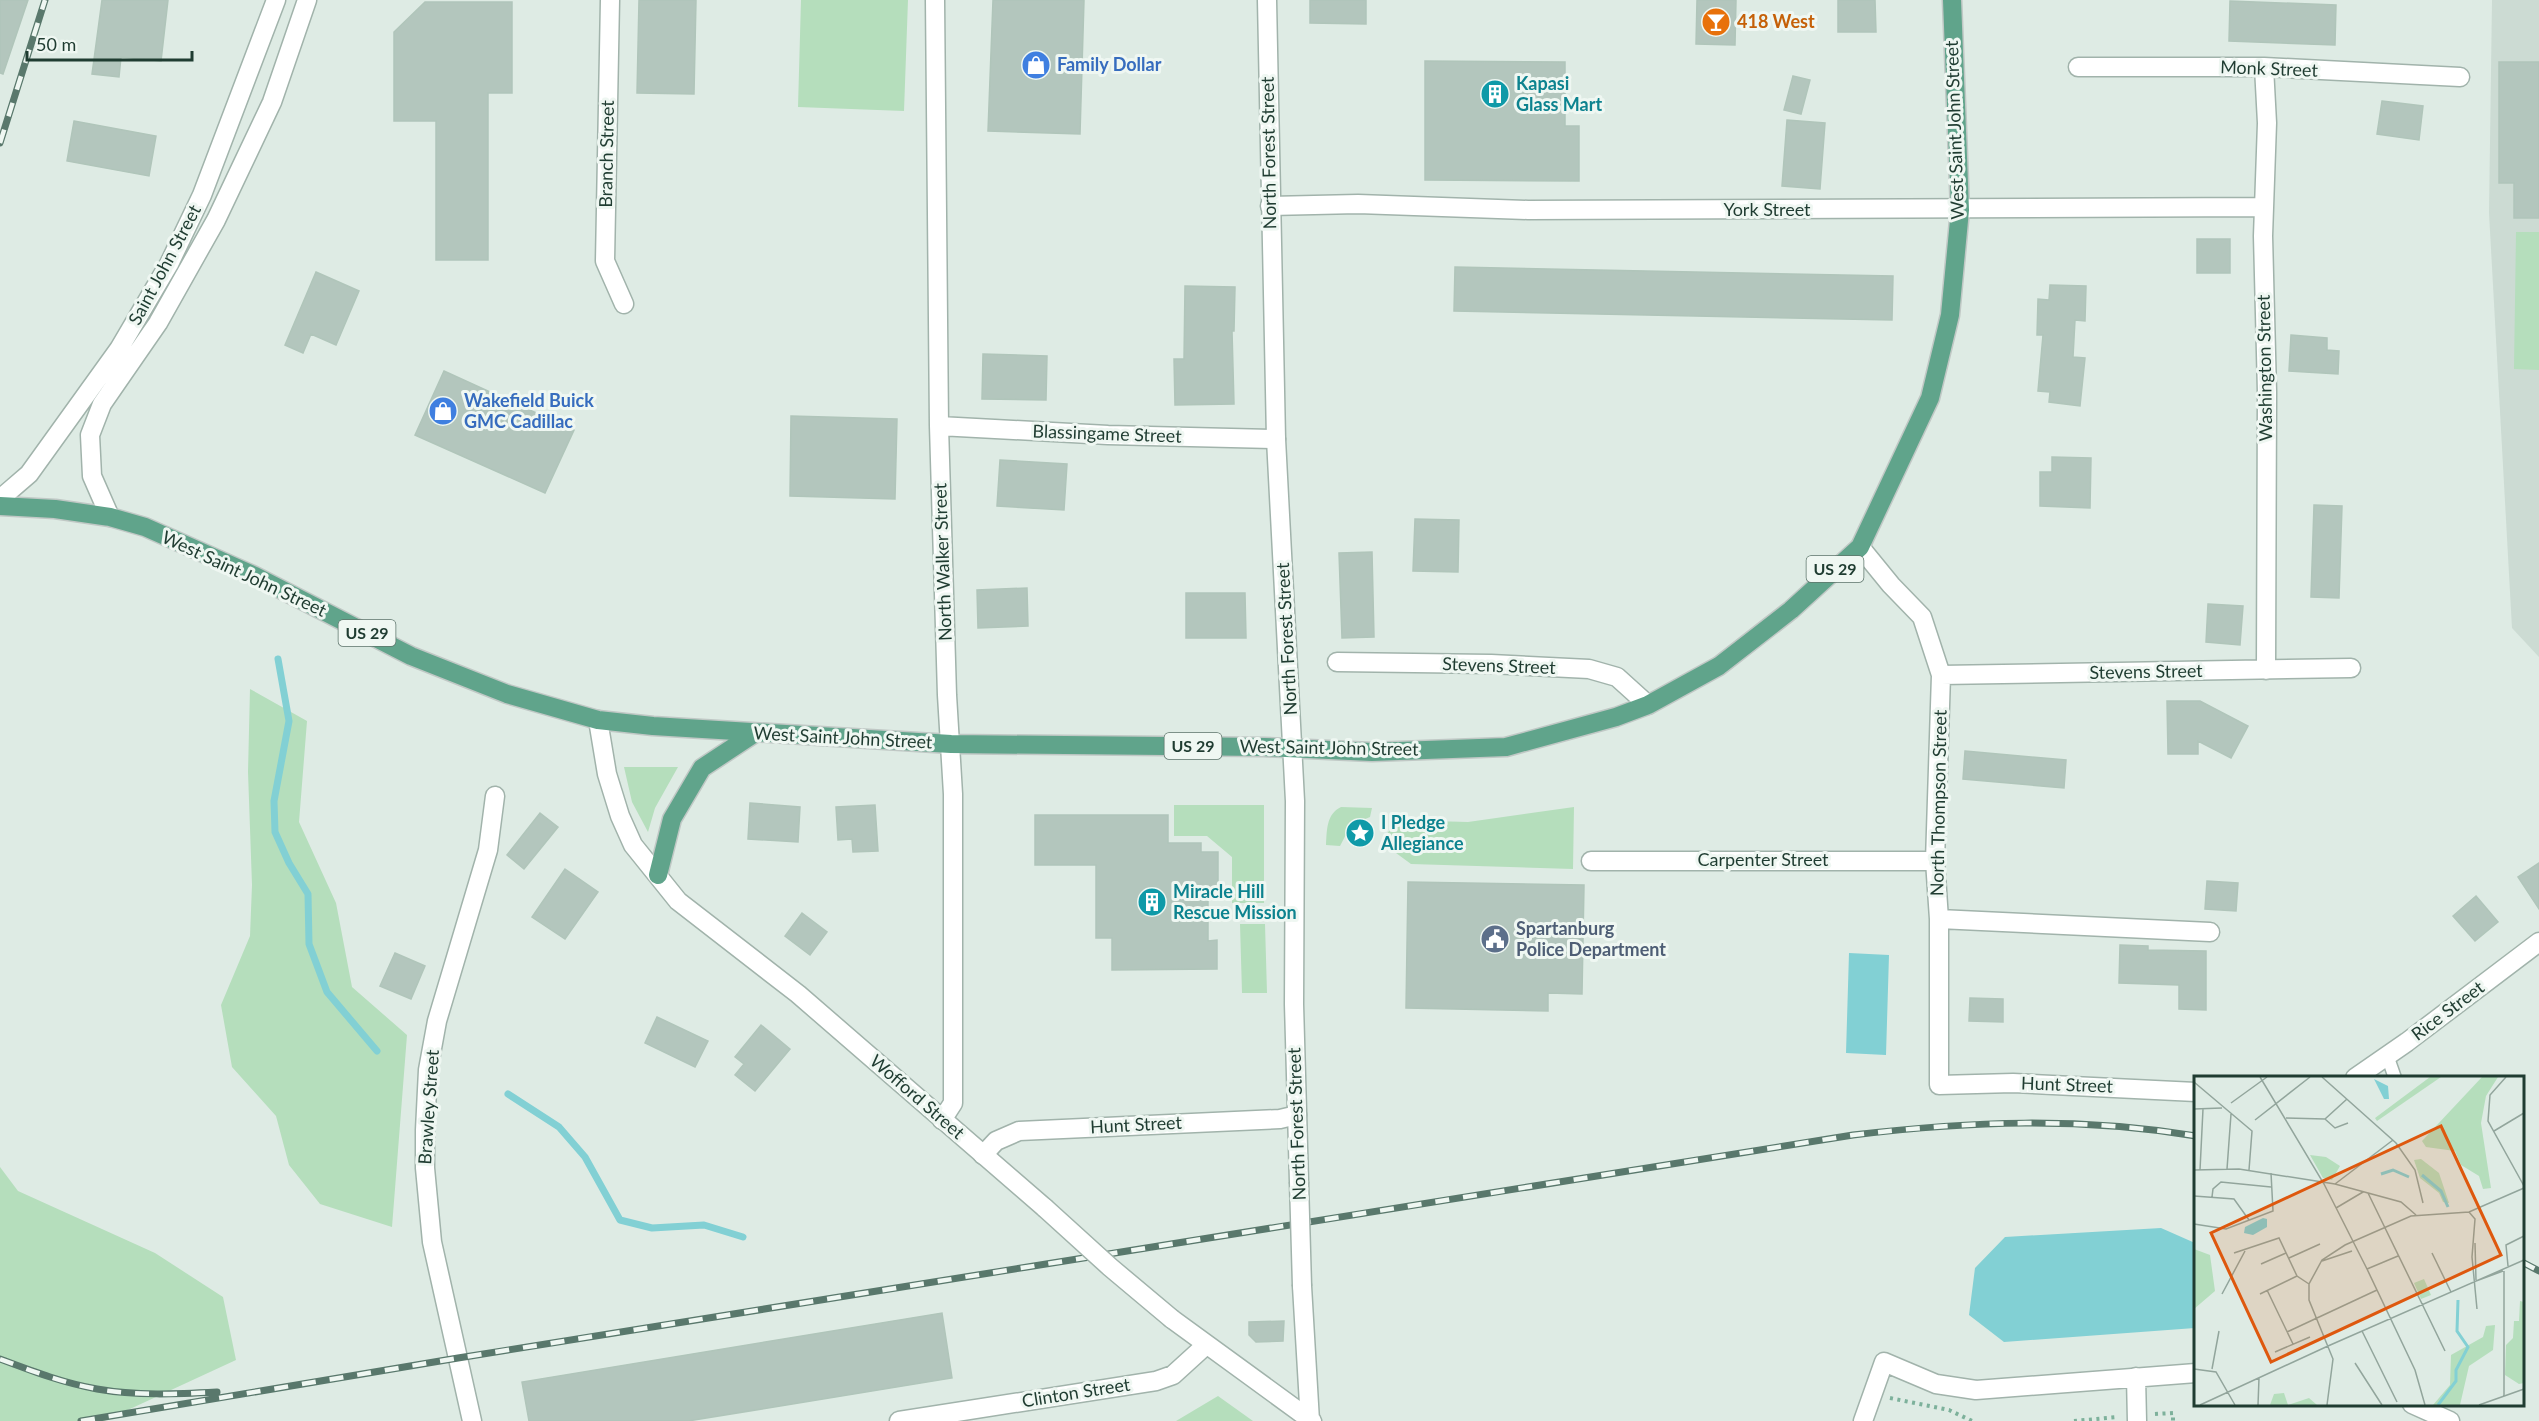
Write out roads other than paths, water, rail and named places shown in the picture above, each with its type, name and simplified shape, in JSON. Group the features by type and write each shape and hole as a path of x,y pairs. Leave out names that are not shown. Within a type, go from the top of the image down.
{"main road":[{"name":"West Saint John Street","path":"0,506 55,509 110,517 145,527 255,576 411,656 507,694 598,720 755,733 951,744 1292,748 1372,752 1506,747 1616,717 1648,705 1719,666 1791,610 1860,547 1930,398 1950,315 1960,210 1952,0"},
{"path":"658,875 672,819 702,768 755,733"}],"street":[{"name":"Saint John Street","path":"0,499 29,474 119,349 169,264 202,195 276,0"},
{"name":"Saint John Street","path":"110,517 92,476 90,435 102,404 158,323 227,198 272,102 308,0"},
{"name":"Branch Street","path":"610,0 605,261 624,304"},
{"name":"North Walker Street","path":"935,0 939,426 947,695 953,794 953,1103 942,1120"},
{"name":"North Forest Street","path":"1267,0 1269,206 1276,439 1295,801 1294,1004 1302,1286 1311,1420"},
{"name":"Monk Street","path":"2078,67 2264,67 2460,77"},
{"name":"Washington Street","path":"2264,67 2267,123 2264,207 2267,392 2266,670"},
{"name":"York Street","path":"1269,206 1358,204 1528,210 2264,207"},
{"name":"Blassingame Street","path":"939,426 1108,435 1276,439"},
{"name":"North Thompson Street","path":"1860,547 1891,585 1922,617 1941,675 1935,861 1939,919 1939,1085"},
{"name":"Stevens Street","path":"1337,662 1491,664 1589,669 1617,677 1648,705"},
{"name":"Stevens Street","path":"1941,675 2350,668"},
{"name":"Wofford Street","path":"598,720 607,774 620,816 633,844 678,901 798,994 1172,1319 1311,1420"},
{"name":"Brawley Street","path":"472,1421 432,1242 427,1205 425,1130 428,1071 437,1021 488,850 495,796"},
{"name":"Carpenter Street","path":"1591,861 1935,861"},
{"path":"1939,919 2210,932"},
{"name":"Rice Street","path":"2356,1076 2539,942"},
{"name":"Hunt Street","path":"1939,1085 2013,1083 2194,1092"},
{"name":"Hunt Street","path":"983,1155 996,1141 1019,1131 1280,1119 1297,1115"},
{"name":"Clinton Street","path":"898,1421 1156,1381 1173,1375 1206,1345"},
{"path":"1863,1421 1884,1362 1936,1384 1977,1390 2194,1373"},
{"path":"2136,1377 2137,1421"},
{"path":"2416,1406 2450,1421"}],"lane":[{"path":"2387,1055 2395,1076"}],"water":[{"path":"1849,953 1889,955 1886,1055 1846,1053"},
{"path":"2161,1228 2194,1243 2194,1328 2004,1342 1969,1315 1975,1268 2005,1237"}],"waterway":[{"path":"278,659 289,721 274,801 275,832 289,863 308,894 309,944 327,992 377,1051"},
{"path":"508,1094 559,1127 585,1157 620,1220 652,1228 704,1225 743,1237"}],"railway":[{"path":"0,143 45,0"},
{"path":"81,1421 458,1358 1853,1135 1982,1124 2024,1123 2109,1126 2194,1136"},
{"path":"2524,1263 2539,1271"},
{"path":"0,1359 60,1380 97,1389 142,1394 217,1392"}],"place":[{"name":"418 West","path":"1716,22"},
{"name":"Family Dollar","path":"1036,65"},
{"name":"Kapasi Glass Mart","path":"1495,94"},
{"name":"Wakefield Buick GMC Cadillac","path":"443,411"},
{"name":"I Pledge Allegiance","path":"1360,833"},
{"name":"Miracle Hill Rescue Mission","path":"1152,902"},
{"name":"Spartanburg Police Department","path":"1495,939"}]}
